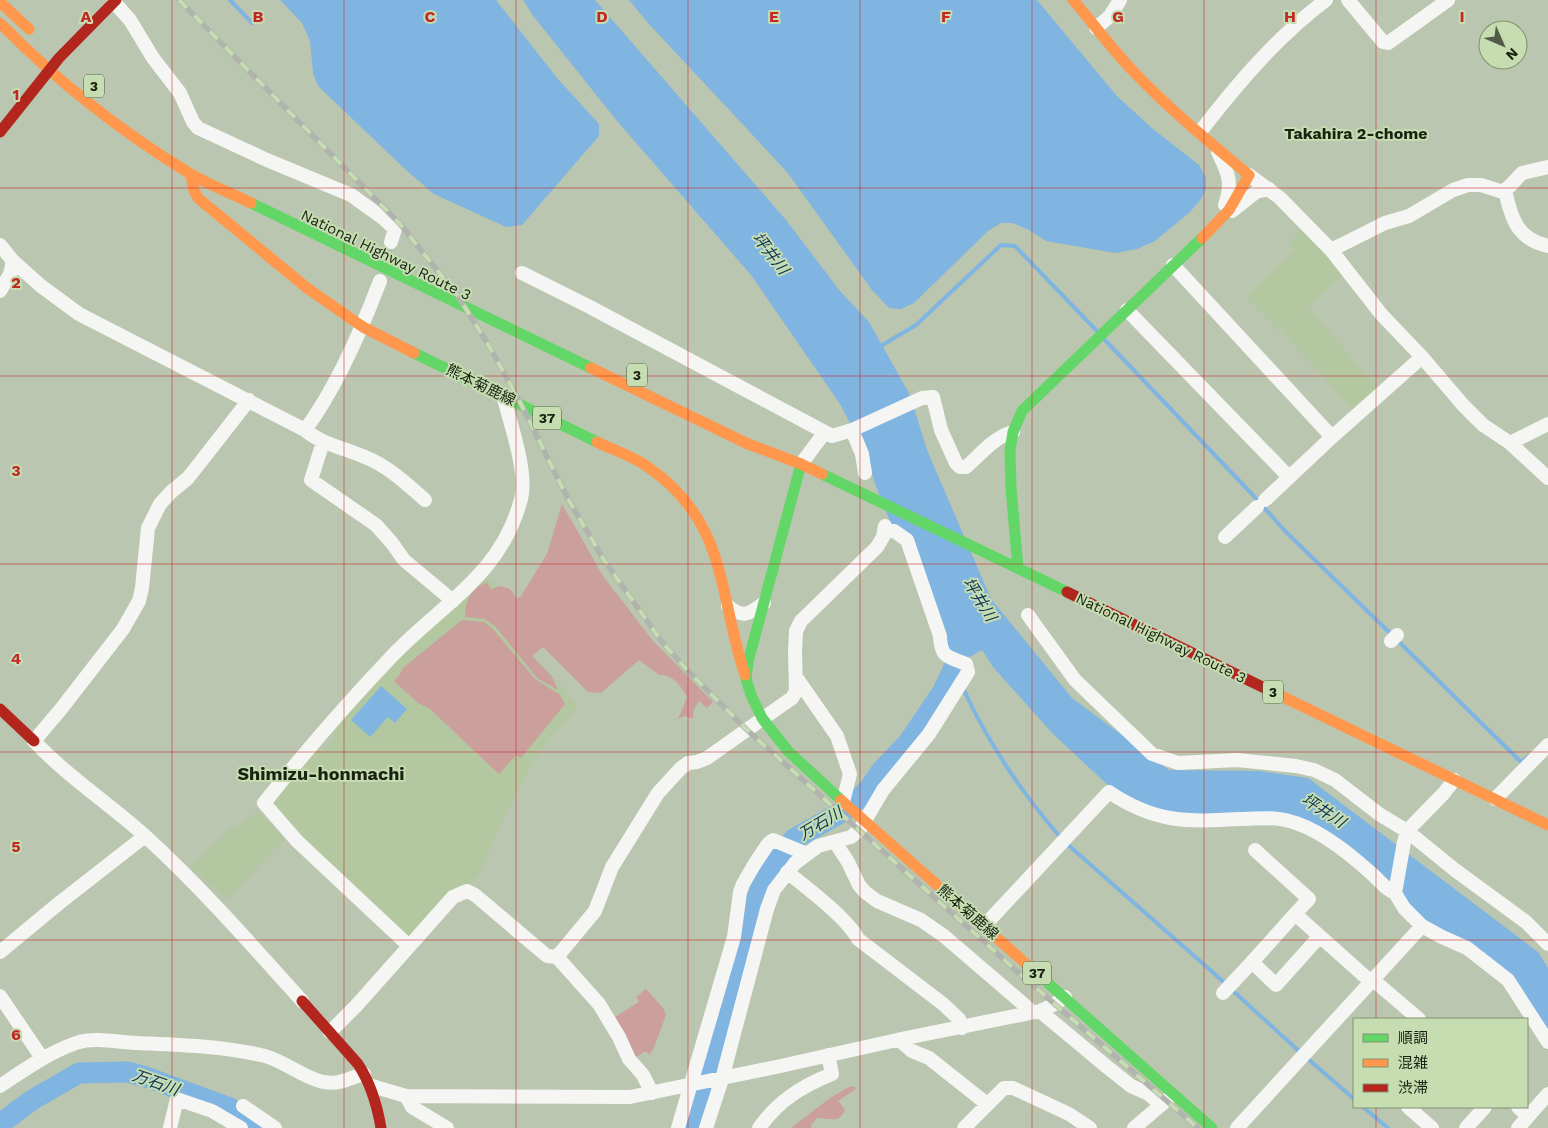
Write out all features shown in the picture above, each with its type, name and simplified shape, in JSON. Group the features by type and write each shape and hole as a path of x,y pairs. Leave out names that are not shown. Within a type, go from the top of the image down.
{"main road":[{"path":"1018,568 1010,462 1013,432 1022,411 1216,224 1229,210 1248,175 1142,80 1073,0"},
{"path":"0,132 48,70 115,1"},
{"path":"0,2 39,39"},
{"name":"National Highway Route 3","path":"0,23 48,70 151,149 191,174 738,439 801,464 1018,568 1548,825"},
{"name":"熊本菊鹿線","path":"191,174 194,191 199,199 307,288 363,326 414,353 647,466 664,478 683,497 704,527 715,550 738,655 751,695 762,718 788,751 863,820 1212,1128"},
{"name":"National Highway Route 3","path":"352,239 467,295"},
{"name":"National Highway Route 3","path":"754,433 801,464"},
{"name":"熊本菊鹿線","path":"746,679 748,662 801,464"},
{"path":"0,709 34,741"},
{"path":"302,1000 330,1032 372,1086 381,1128"}],"street":[{"path":"1096,28 1110,16 1120,0"},
{"path":"1200,132 1254,66 1310,12 1326,0"},
{"path":"1348,0 1383,42 1388,43 1448,0"},
{"path":"115,1 130,20 153,58 180,93 193,122 198,128 266,160 351,195 383,218 395,230 391,242"},
{"path":"1216,224 1223,213 1230,190 1229,176 1217,149"},
{"path":"1331,250 1385,223 1409,216 1453,190 1468,185 1481,185 1500,191 1505,190 1522,173 1548,167"},
{"path":"1248,175 1280,198 1331,250 1382,314 1422,356 1464,406 1483,425 1510,443 1548,478"},
{"path":"1216,224 1256,192 1269,189"},
{"path":"1505,190 1509,207 1522,235 1548,246"},
{"path":"0,245 41,286 79,314 249,400 305,430 323,442 366,457 387,468 425,500"},
{"path":"0,291 10,274 14,261"},
{"path":"1173,265 1332,437"},
{"path":"522,273 590,307 832,436 856,428 922,398 932,397 941,430 956,463 960,467 966,467 1006,433 1013,432"},
{"path":"305,430 330,390 363,326 380,281"},
{"path":"1127,310 1289,477"},
{"path":"1226,537 1332,437 1422,356"},
{"path":"409,946 297,841 264,803 308,749 395,653 483,572 502,545 521,498 522,481 518,453 503,395"},
{"path":"249,400 188,478 160,504 148,528 139,601 123,629 34,741 62,768 145,836 210,899 302,1000"},
{"path":"1510,443 1548,424"},
{"path":"856,428 865,473"},
{"path":"801,464 824,432"},
{"path":"323,442 312,480 376,525 404,560 453,601"},
{"path":"557,957 595,911 612,867 658,793 688,763 698,762 707,758 792,698 796,691 794,652 796,631 801,621 877,547 883,537 884,529 894,531 907,540 940,636 941,649 947,655 966,664 968,672 942,715 883,790 863,820 860,829 850,837 804,852 774,890 767,908 718,1079 706,1128"},
{"path":"728,606 735,612 746,614 751,613 764,603"},
{"path":"1028,615 1076,680 1152,754 1178,763 1237,760 1296,766 1314,770 1335,780 1405,836 1526,922 1548,944"},
{"path":"795,677 837,736 850,774 844,802"},
{"path":"1495,800 1548,745"},
{"path":"1454,780 1405,836 1395,890 1404,908 1422,926 1467,948 1508,980 1548,1042"},
{"path":"984,926 1109,792 1144,812 1181,821 1270,818 1288,820 1310,829 1342,850 1372,874 1388,890 1395,890"},
{"path":"2,945 145,836"},
{"path":"678,1128 693,1085 734,937 740,892 743,884 768,844 773,840 804,852"},
{"path":"835,842 848,862 859,885 865,892 877,901 914,916 944,936 1029,1009 1131,1086 1149,1094 1161,1105"},
{"path":"1223,992 1309,899 1255,850"},
{"path":"787,872 843,920 854,931 858,939 943,1004 959,1020 962,1028"},
{"path":"330,1032 356,1006 453,897 467,891 475,895 547,956 557,957 600,1004 629,1059 643,1075 652,1093"},
{"path":"1295,914 1418,1018"},
{"path":"1237,1128 1422,926"},
{"path":"1252,962 1276,985 1320,937"},
{"path":"0,996 42,1058"},
{"path":"372,1086 406,1096 630,1097 1035,1012 1055,1004 1065,997"},
{"path":"0,1086 42,1058 78,1043 101,1040 247,1053 280,1061 317,1080 329,1082 338,1082 364,1074"},
{"path":"898,1040 912,1051 929,1058 987,1104"},
{"path":"759,1128 773,1109 798,1090 808,1083 832,1074 828,1055"},
{"path":"964,1128 1004,1088 1014,1088 1069,1114 1090,1128"},
{"path":"1134,1128 1173,1093"},
{"path":"1528,1108 1548,1094"},
{"path":"406,1096 412,1107 447,1128"},
{"path":"170,1128 177,1099 212,1111 241,1128"},
{"path":"243,1106 274,1128"},
{"path":"1409,1108 1432,1128"},
{"path":"1466,1128 1484,1108"},
{"path":"1518,1128 1523,1111"}],"shaded area":[{"path":"1303,229 1344,274 1281,332 1246,297 1295,250 1289,243"},
{"path":"1309,308 1378,389 1354,411 1283,332"},
{"path":"562,504 603,576 653,641 713,702 707,708 699,701 694,709 693,719 685,716 678,719 687,697 679,685 668,676 659,675 639,660 601,693 588,692 543,647 532,656 552,677 558,690 537,678 495,626 485,619 465,617 466,606 470,596 481,585 487,583 491,589 501,586 510,589 517,599 521,596 547,554"},
{"path":"488,580 502,590 523,643 577,704 577,708 550,738 530,767 500,825 479,875 411,937 407,937 338,874 272,806 272,798 317,749 323,751 334,739 333,728 384,671 482,581"},
{"path":"462,620 484,622 492,628 535,679 559,694 565,704 521,758 516,755 499,774 430,709 418,703 394,681 403,668"},
{"path":"257,810 284,839 227,900 190,866 234,825 238,828"},
{"path":"646,989 663,1008 666,1015 653,1050 649,1055 646,1051 633,1059 612,1019 639,1002 636,997"},
{"path":"851,1086 857,1088 838,1101 845,1110 840,1117 837,1119 817,1118 811,1125 811,1128 791,1128 830,1098"}],"water":[{"path":"280,0 496,0 557,78 599,124 599,136 522,225 506,227 434,194 406,170 318,86 313,73 310,41 302,23"},
{"name":"坪井川","path":"523,0 595,0 786,220 840,291 869,322 910,395 927,450 991,599 1072,698 1169,770 1260,771 1308,778 1538,952 1548,968 1548,1032 1510,978 1422,920 1312,825 1186,817 1144,807 1112,789 1053,734 993,667 982,650 964,660 946,647 910,537 891,524 875,484 868,458 840,404 751,275 617,121 534,17"},
{"path":"629,0 1037,0 1117,96 1153,129 1199,165 1206,178 1206,189 1201,199 1190,212 1155,241 1137,249 1115,253 1046,241 1027,229 1012,223 1001,223 988,231 914,303 901,309 889,308 872,290 787,172 648,23"},
{"path":"381,686 407,709 395,723 388,717 370,737 351,720"}],"waterway":[{"path":"230,0 252,23"},
{"path":"879,347 916,325 1001,245 1015,246 1096,330"},
{"path":"1104,339 1285,531 1392,635"},
{"name":"万石川","path":"691,1128 724,1014 744,934 761,887 772,864 794,839 847,809 868,790 882,770 908,743 943,691 964,640"},
{"path":"1397,640 1521,762 1529,756"},
{"path":"953,670 959,679"},
{"path":"963,688 983,728 1007,767 1061,838"},
{"path":"1066,843 1226,984"},
{"path":"1231,989 1301,1053"},
{"path":"1307,1058 1353,1098"},
{"name":"万石川","path":"0,1124 32,1100 79,1073 127,1072 146,1077 230,1108 257,1128"},
{"path":"1364,1108 1388,1128"}],"railway":[{"path":"179,0 400,224 458,296 489,346 521,404 568,499 604,560 662,642 688,671 747,730 1020,974 1198,1128"}],"traffic: fast":[{"path":"251,203 591,368"},
{"path":"1018,568 1011,488 1010,451 1013,432 1022,411 1202,238"},
{"path":"414,353 597,442"},
{"path":"801,464 748,662 746,679 762,718 788,751 841,800"},
{"path":"822,474 1067,592"},
{"path":"1041,977 1212,1128"}],"traffic: slow":[{"path":"1073,0 1132,70 1160,98 1249,175 1229,210 1202,238"},
{"path":"0,2 29,29"},
{"path":"0,23 67,85 138,140 197,177 251,203"},
{"path":"191,174 194,191 199,199 307,288 363,327 414,353"},
{"path":"591,368 746,443 822,474"},
{"path":"597,442 629,456 648,467 674,488 693,511 707,536 716,561 745,675"},
{"path":"1275,693 1548,825"},
{"path":"841,800 1041,977"}],"traffic: jam":[{"path":"0,132 59,58 116,0"},
{"path":"1067,592 1275,693"},
{"path":"0,709 34,741"},
{"path":"302,1001 358,1064 373,1094 381,1128"}],"district":[{"name":"Takahira 2-chome","path":"1356,133"},
{"name":"Shimizu-honmachi","path":"321,774"}]}
